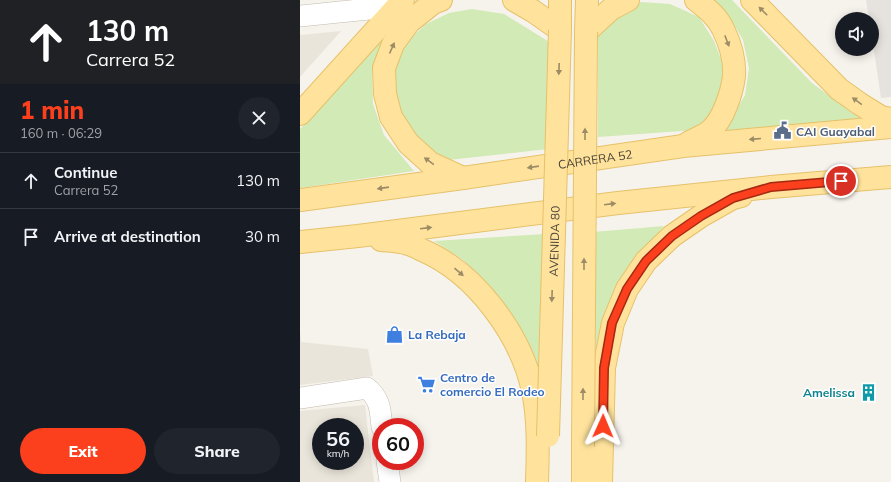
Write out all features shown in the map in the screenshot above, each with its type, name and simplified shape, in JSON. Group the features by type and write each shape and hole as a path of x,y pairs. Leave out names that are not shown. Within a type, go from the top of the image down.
{"main road":[{"path":"441,0 433,4 409,22 393,44 384,68 385,94 391,117 408,143 430,163 463,178"},
{"path":"514,0 560,30"},
{"name":"AVENIDA 80","path":"550,482 548,436 560,0"},
{"path":"583,482 587,0"},
{"path":"586,32 611,9 628,0"},
{"path":"683,146 710,131 721,117 728,102 734,76 732,53 722,28 711,12 696,0"},
{"path":"752,0 839,89 881,117 891,119"},
{"path":"300,114 400,3"},
{"name":"CARRERA 52","path":"300,200 683,146 891,127"},
{"path":"301,243 618,203 771,187 891,177"},
{"path":"602,482 604,368 612,323 627,289 646,261 672,236 701,216 733,198 771,187"},
{"path":"358,236 408,244 432,254 454,268 477,288 502,320 524,360 533,390 537,417 537,482"}],"street":[{"path":"300,16 400,3"},
{"path":"300,398 368,388 379,402 381,418"},
{"path":"388,470 390,482"}],"shaded area":[{"path":"866,0 891,0 891,97 881,98 875,56 879,56 879,12 868,12"},
{"path":"341,31 300,77 300,35"},
{"path":"300,331 301,342 368,349 373,376 300,385"},
{"path":"365,405 374,482 300,482 300,411"}],"green space":[{"path":"416,0 427,0 381,47 372,69 373,104 384,135 414,171 300,188 300,129"},
{"path":"713,0 732,0 812,83 870,126 722,134 745,95 749,68 743,40 728,15"},
{"path":"641,2 670,4 699,17 714,41 724,67 723,93 713,115 696,130 598,137 598,30 615,13"},
{"path":"472,9 504,14 551,43 548,149 439,161 401,121 393,89 394,66 403,45 426,24 449,13"},
{"path":"664,226 632,263 614,293 596,349 593,232"},
{"path":"545,234 543,392 488,286 463,260 434,241"}],"place":[{"name":"CAI Guayabal","path":"783,131"},
{"name":"La Rebaja","path":"395,334"},
{"name":"Centro de comercio El Rodeo","path":"427,384"},
{"name":"Amelissa","path":"868,392"}],"route":[{"path":"603,426 604,368 612,323 627,289 646,261 672,236 701,216 733,198 771,187 841,181"}]}
